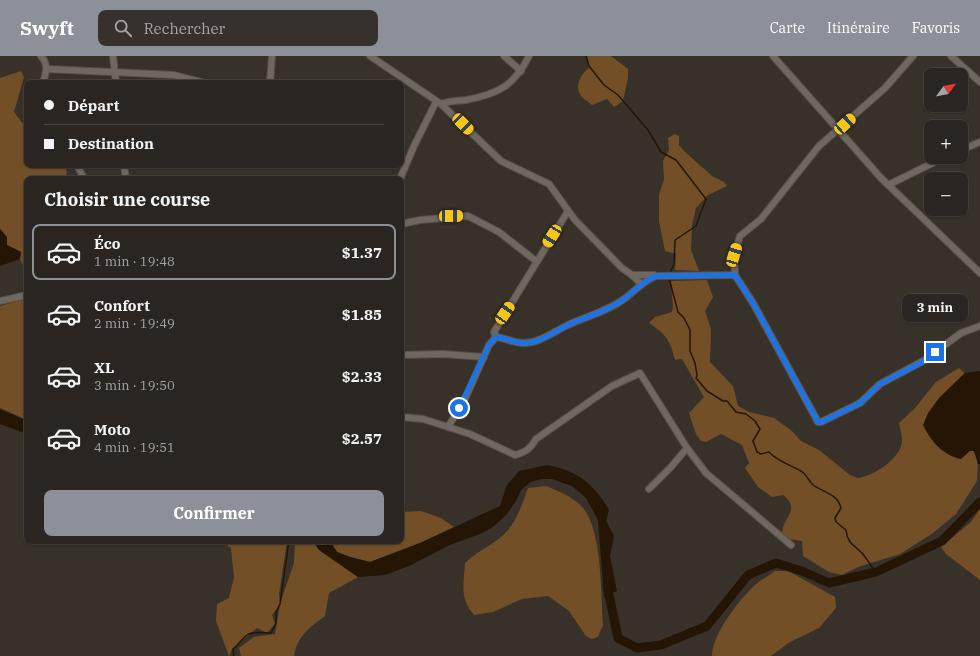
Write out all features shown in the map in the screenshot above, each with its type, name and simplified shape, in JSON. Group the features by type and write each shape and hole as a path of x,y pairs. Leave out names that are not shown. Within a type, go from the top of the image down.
{"street":[{"path":"41,56 47,59 47,69 44,80"},
{"path":"113,56 116,80"},
{"path":"270,80 272,56"},
{"path":"370,56 434,98 488,146 501,161 549,184 568,211 622,268 641,284"},
{"path":"504,56 521,71"},
{"path":"439,103 484,96 504,88 517,77 529,56"},
{"path":"773,56 837,130 888,185 979,271"},
{"path":"914,56 885,88 819,146 760,219 740,236 734,255 735,275 753,303 818,422 822,422 860,403 880,384 926,360 962,333 980,326"},
{"path":"951,56 980,82"},
{"path":"47,69 115,71 174,75 193,80"},
{"path":"401,176 414,146 439,103"},
{"path":"968,147 980,142"},
{"path":"888,185 931,164"},
{"path":"496,337 494,332 536,261 568,211"},
{"path":"404,223 420,220 468,216 499,232 536,261"},
{"path":"632,275 735,275"},
{"path":"496,337 523,343 546,338 555,331 569,324 608,309 624,299 641,284 656,276"},
{"path":"0,301 24,296"},
{"path":"448,427 465,399 489,345 496,337"},
{"path":"404,355 443,354 484,358"},
{"path":"404,417 423,419 470,434 515,456 531,448 536,439 612,386 640,373 687,448 706,473 791,545"},
{"path":"649,490 671,468 687,448"}],"shaded area":[{"path":"587,56 611,56 628,69 628,78 623,101 614,107 607,99 592,105 581,96 578,84 581,76 590,67"},
{"path":"21,71 24,77 14,112 24,125 24,168 66,168 67,176 24,176 24,267 20,259 21,252 7,245 7,237 0,229 0,78"},
{"path":"675,134 679,136 679,145 684,151 712,176 724,182 727,186 708,195 696,208 692,225 691,250 699,271 675,270 676,254 665,251 659,221 659,195 664,179 663,161 669,150 668,138"},
{"path":"0,229 7,237 7,245 21,252 20,259 0,266"},
{"path":"707,280 713,297 705,311 711,329 710,362 733,386 738,406 749,412 774,418 792,431 801,441 819,450 850,475 858,478 872,474 893,459 901,446 902,437 899,423 915,408 936,382 959,368 965,373 939,398 970,451 975,451 978,464 977,481 956,514 933,533 900,554 858,567 842,575 829,572 803,556 802,541 789,539 782,534 785,523 790,514 791,505 783,495 772,497 758,487 745,468 749,463 742,445 721,434 706,442 701,441 696,434 689,413 704,397 682,359 675,360 669,342 660,331 649,323 655,317 672,312 671,281"},
{"path":"24,299 24,419 0,408 0,306"},
{"path":"980,371 980,464 978,464 974,451 970,451 961,459 943,451 934,442 923,425 928,413 939,398 965,373"},
{"path":"0,409 24,420 24,433 0,424"},
{"path":"547,465 576,475 591,485 597,492 609,510 606,521 614,536 610,556 617,591 604,597 598,520 586,498 572,486 552,479 541,479 531,482 521,490 516,501 506,515 493,527 480,534 450,545 411,565 385,575 358,577 319,550 315,544 332,544 337,552 370,562 420,543 500,506 507,485 519,471"},
{"path":"546,486 566,495 579,504 589,518 594,531 601,581 603,625 598,637 592,639 586,636 569,611 548,596 522,599 493,612 474,615 466,603 463,584 465,563 506,532 518,515 528,488"},
{"path":"980,509 980,580 946,554 941,547 971,522"},
{"path":"421,511 441,518 454,527 420,543 370,562 337,552 332,544 404,544 404,512"},
{"path":"225,544 287,544 279,594 280,604 294,563 295,544 315,544 319,550 358,577 329,593 325,616 309,628 301,637 294,656 241,656 239,648 254,637 275,634 280,605 272,615 275,624 267,633 257,628 232,649 229,656 216,621 217,604 229,598 234,577 231,548"},
{"path":"775,571 788,571 835,597 836,608 819,628 790,642 771,656 712,656 716,638 734,608 759,581"}],"waterway":[{"path":"586,56 589,66 604,85 618,95 648,130 661,152 676,160 706,199 696,226 675,240 674,264 670,273"},
{"path":"669,278 678,312 684,318 690,330 690,351 695,363 696,378 707,391 723,401 727,401 736,412 746,414 755,421 760,429 753,441 757,452 761,454 769,452 780,460 801,471 813,485 837,499 841,508 835,518 836,522 846,530 849,541 862,553 876,572"},
{"path":"607,585 618,638 637,648 661,645 707,626 748,575 776,563 802,571 829,583 876,572 942,541 980,502"},
{"path":"234,656 233,649 245,637 249,634 258,632 271,633 276,623 276,612 280,604 289,544"}],"route":[{"path":"459,408 465,399 489,345 496,337 523,343 546,338 555,331 569,324 608,309 624,299 647,279 656,276 735,275 753,303 818,422 822,422 860,403 880,384 926,360 935,352"}]}
